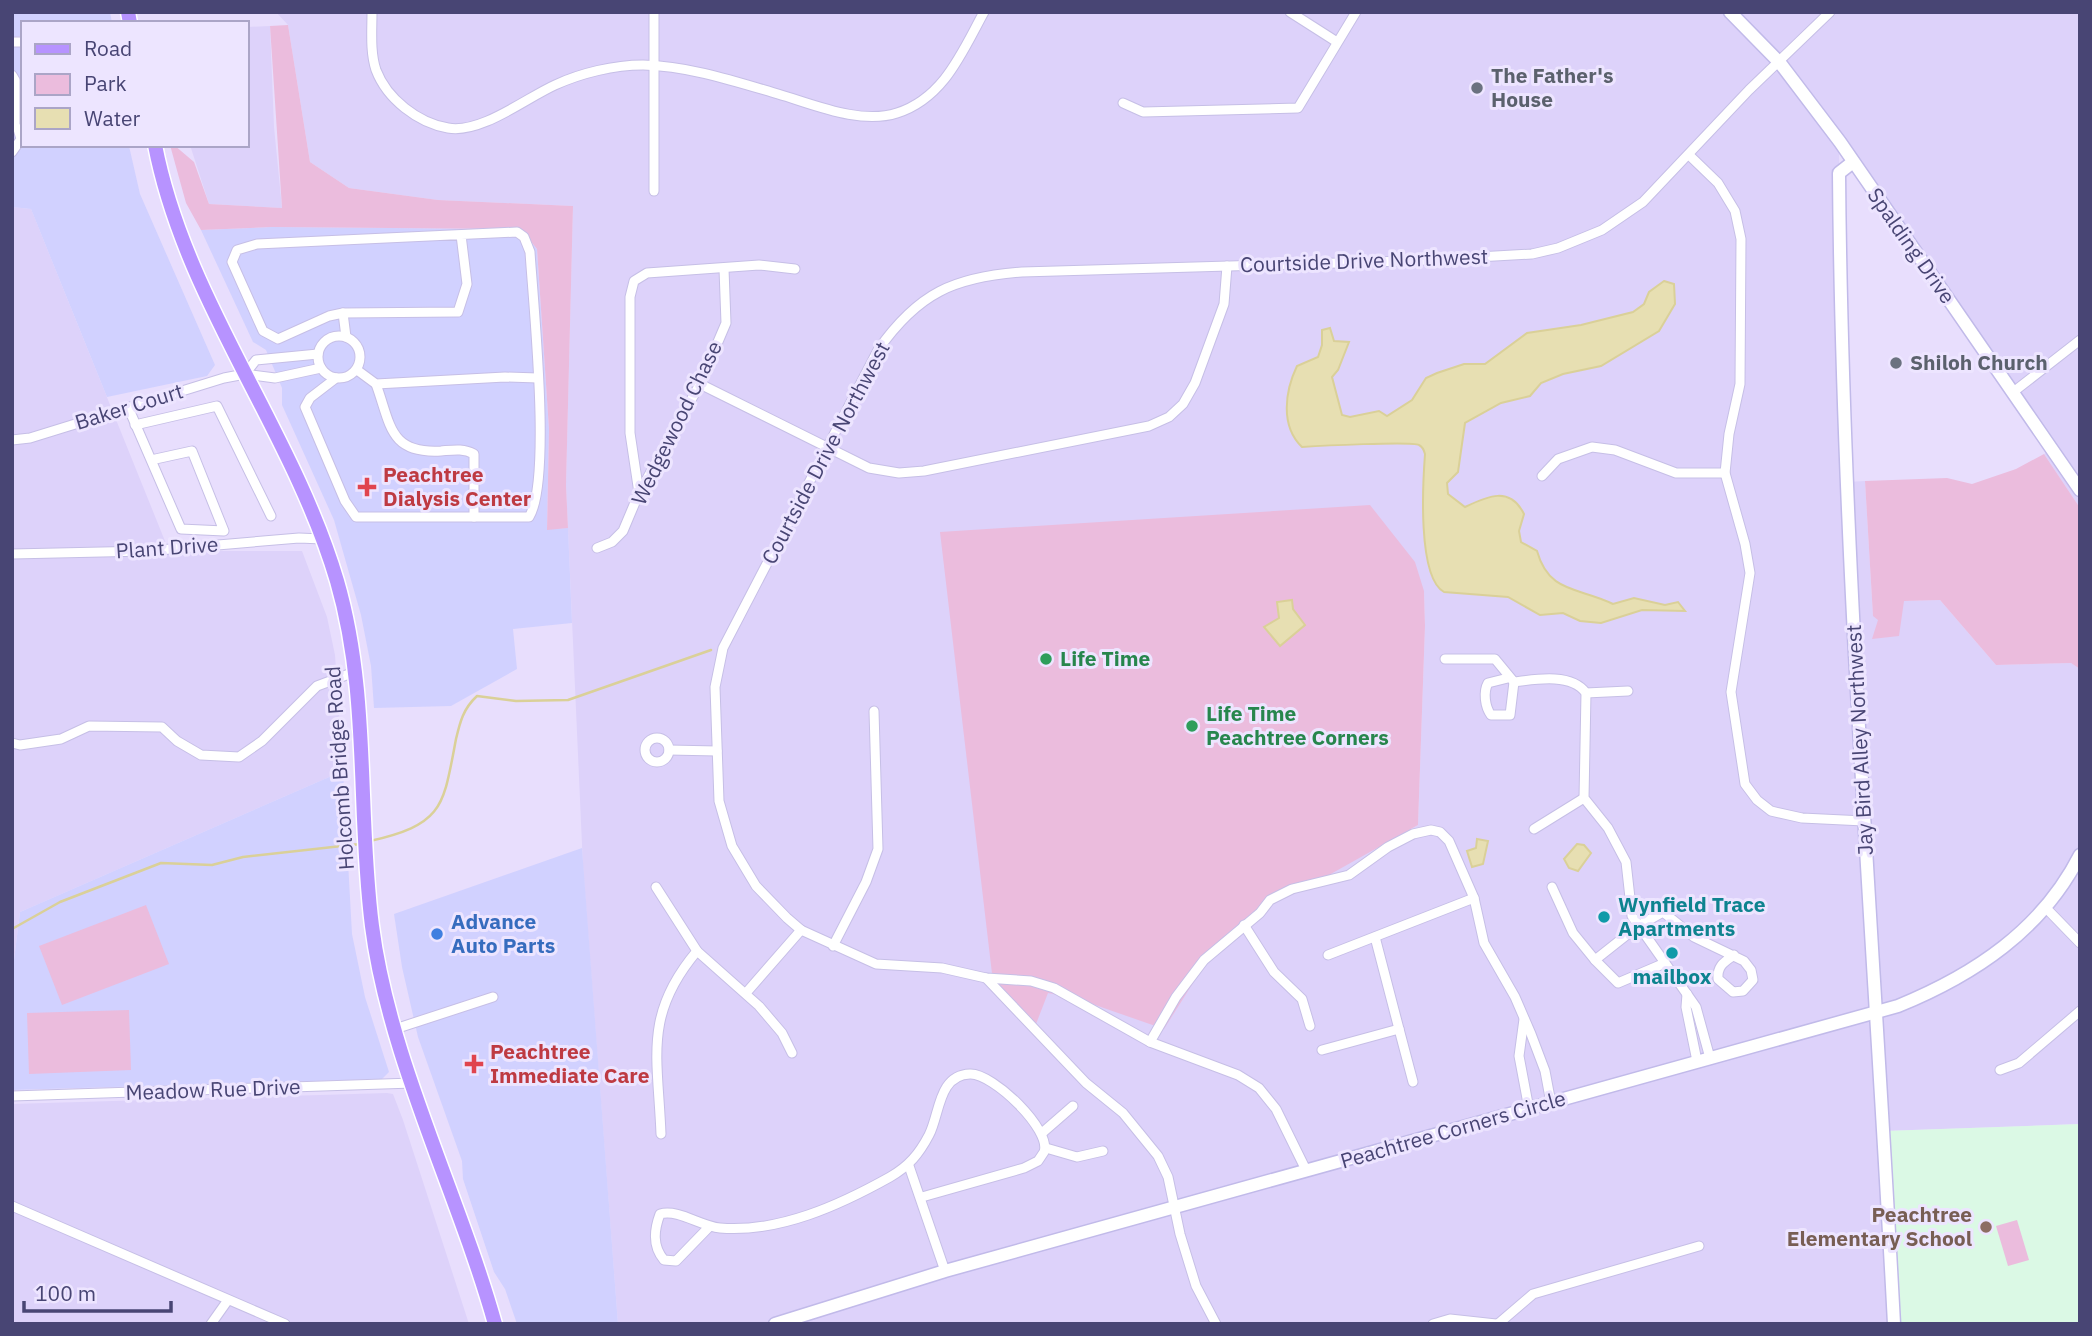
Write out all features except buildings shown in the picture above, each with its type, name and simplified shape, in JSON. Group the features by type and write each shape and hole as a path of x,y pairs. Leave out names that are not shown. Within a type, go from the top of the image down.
{"main road":[{"name":"Holcomb Bridge Road","path":"156,147 175,222 322,539 343,603 357,671 372,926 384,994 495,1324"}],"street":[{"path":"372,12 372,49 377,71 394,99 411,112 450,129 482,122 511,110 555,85 579,76 603,70 653,66 701,72 844,112 872,116 894,114 921,104 948,77 984,12"},
{"path":"654,12 654,191"},
{"path":"1290,12 1338,42"},
{"path":"1123,103 1143,112 1298,108 1356,12"},
{"name":"Spalding Drive","path":"1730,12 1780,63 1853,162 2080,490"},
{"name":"Courtside Drive Northwest","path":"1306,1170 1276,1110 1259,1088 1238,1075 1150,1042 1055,988 1031,981 986,978 942,968 876,964 801,930 756,886 733,846 719,802 715,680 723,648 878,350 897,324 921,301 949,285 981,275 1532,254 1581,239 1620,219 1665,181 1749,90 1830,12"},
{"path":"12,75 15,80 14,125"},
{"path":"1689,155 1718,183 1735,211 1741,239 1740,384 1724,473 1745,544 1750,573 1731,692 1745,784 1757,800 1771,811 1802,818 1864,821"},
{"name":"Jay Bird Alley Northwest","path":"1853,162 1839,173 1840,328 1864,821 1878,1011 1894,1324"},
{"path":"343,313 346,337 360,351 357,370 347,377 336,378 310,398 305,407 345,501 356,517 529,517 533,510 539,465 538,378 530,252 524,237 517,232 461,234 257,244 237,250 232,256 232,262 263,331 278,339 329,316 343,313 458,312 467,284 461,234"},
{"path":"639,493 630,433 630,297 634,281 647,273 759,265 795,269"},
{"path":"700,384 869,468 899,472 924,471 1149,426 1169,417 1183,404 1203,361 1224,304 1227,266"},
{"name":"Wedgewood Chase","path":"597,548 612,542 623,531 639,493 700,384 726,323 724,269"},
{"path":"336,378 321,368 318,354 331,337 346,337"},
{"path":"2012,393 2080,340"},
{"path":"245,374 256,360 318,354"},
{"path":"245,374 275,378 321,368"},
{"path":"357,370 376,384 395,435 406,448 422,452 460,449 474,454 474,517"},
{"name":"Baker Court","path":"12,440 30,438 245,374"},
{"path":"376,384 505,377 538,378"},
{"path":"135,425 217,406 271,516"},
{"path":"128,407 135,425 181,529 224,531 192,451 151,460"},
{"path":"1542,475 1558,459 1592,447 1615,450 1676,473 1724,473"},
{"name":"Plant Drive","path":"12,554 147,551 299,538 322,539"},
{"path":"1445,659 1495,659 1511,680 1569,680 1580,684 1586,693 1584,798 1608,828 1626,862 1632,916 1696,1007 1710,1058"},
{"path":"12,743 20,745 61,739 89,726 162,727 177,741 201,755 239,757 262,741 317,686 357,671"},
{"path":"1586,693 1628,691"},
{"path":"833,946 866,882 878,849 874,711"},
{"path":"668,750 717,751"},
{"path":"1534,829 1584,798"},
{"path":"1150,1042 1176,997 1204,960 1270,900 1292,889 1349,875 1388,847 1413,834 1440,832 1449,841 1474,898 1484,943 1539,1053 1551,1103"},
{"name":"Peachtree Corners Circle","path":"775,1324 945,1271 1878,1011 1930,993 1990,959 2045,907 2080,855"},
{"path":"656,887 697,951 746,993 777,1027 792,1053"},
{"path":"1552,887 1573,933 1618,983 1665,963"},
{"path":"1328,955 1474,898"},
{"path":"2045,907 2080,943"},
{"path":"1595,960 1638,926 1663,912 1694,937 1734,955 1751,970 1753,980 1742,991 1733,992 1718,979 1722,963 1734,955"},
{"path":"1244,925 1280,976 1302,999 1310,1026"},
{"path":"746,993 801,930"},
{"path":"1375,937 1413,1082"},
{"path":"661,1135 659,1019 670,987 697,951"},
{"path":"986,978 1040,1037 1144,1136 1163,1167 1196,1286 1216,1324"},
{"path":"1688,994 1686,1007 1697,1061"},
{"path":"396,1028 493,997"},
{"path":"2000,1070 2019,1063 2080,1010"},
{"path":"1524,1019 1519,1056 1530,1109"},
{"path":"1322,1050 1399,1029"},
{"path":"709,1227 676,1261 664,1259 657,1252 654,1228 660,1214 669,1211 709,1227 743,1230 768,1226 848,1201 909,1166 930,1133 940,1099 949,1082 962,1075 981,1075 996,1082 1042,1133 1046,1148 1038,1161 1024,1168 922,1197"},
{"name":"Meadow Rue Drive","path":"12,1096 413,1083"},
{"path":"1042,1133 1073,1106"},
{"path":"1046,1148 1077,1157 1103,1152"},
{"path":"909,1166 922,1197 945,1271"},
{"path":"12,1206 285,1324"},
{"path":"1433,1324 1450,1319 1497,1324 1533,1294 1699,1246"},
{"path":"211,1324 228,1300"}],"shaded area":[{"path":"12,12 110,12 112,21 21,21 21,36 12,37"},
{"path":"276,12 2080,12 2080,508 2044,454 2052,450 1839,144 1840,328 1847,482 1865,481 1873,616 1903,601 1940,600 1996,665 2071,663 2080,669 2080,1124 1884,1131 1899,1324 618,1324 583,867 566,485 573,206 438,200 349,188 310,162 288,25","holes":["1424,591 1418,825 1276,900 1212,953"]},
{"path":"270,26 274,127 282,208 209,204 191,147 248,147 248,27"},
{"path":"12,46 21,46 21,147 129,147 140,194 215,365 207,376 107,397 31,209 12,207"},
{"path":"12,207 31,209 169,551 302,551 327,617 335,655 343,771 20,912 12,976"},
{"path":"272,227 521,229 537,249 549,429 547,529 568,528 572,623 513,629 517,669 451,706 374,708 371,666 361,615 334,520 282,405 282,388 266,350 253,342 201,230"},
{"path":"343,771 352,934 365,997 389,1072 382,1079 12,1090 12,976 20,912"},
{"path":"582,848 618,1324 517,1324 505,1289 494,1272 463,1179 462,1161 418,1037 402,967 394,914"},
{"path":"393,1094 403,1120 469,1324 12,1324 12,1104"},
{"name":"Peachtree Elementary School","path":"2080,1124 2080,1324 1899,1324 1884,1131"}],"green space":[{"path":"288,25 310,162 349,188 438,200 573,206 566,485 568,528 547,530 549,429 537,249 521,229 272,227 201,230 186,203 171,147 176,147 194,162 209,204 282,208 270,26"},
{"path":"2044,454 2080,508 2080,669 2071,663 1996,665 1940,600 1904,601 1899,636 1872,639 1878,620 1873,616 1865,481 1947,478 1972,484 2016,469"},
{"name":"Life Time Peachtree Corners","path":"1370,505 1415,562 1424,591 1418,825 1313,884 1276,900 1212,953 1164,1029 1078,999 1048,993 1036,1024 993,982 940,532"},
{"path":"146,905 169,964 62,1005 39,946"},
{"path":"129,1010 131,1070 29,1074 27,1013"},
{"path":"2017,1220 2029,1260 2008,1266 1996,1226"}],"water":[{"path":"1664,281 1674,284 1675,304 1659,331 1601,366 1563,374 1541,383 1530,396 1501,403 1465,423 1458,472 1447,483 1448,494 1465,507 1498,496 1518,505 1524,514 1519,531 1521,542 1537,551 1542,565 1557,582 1613,604 1634,598 1665,605 1678,602 1685,611 1642,610 1601,623 1580,621 1563,613 1540,615 1508,597 1444,592 1435,583 1426,549 1423,506 1424,450 1419,445 1400,443 1302,447 1290,429 1287,408 1293,376 1297,366 1318,357 1322,345 1322,330 1330,328 1334,341 1349,342 1338,370 1332,377 1342,415 1350,417 1379,411 1387,416 1412,400 1426,378 1464,364 1485,364 1527,333 1581,325 1633,312 1644,304 1649,292"},
{"path":"1292,600 1293,609 1305,625 1280,646 1264,627 1279,618 1277,602"},
{"path":"1477,839 1488,841 1483,864 1472,867 1467,851 1476,848"},
{"path":"1577,844 1584,845 1591,853 1578,871 1569,868 1564,859"}],"waterway":[{"path":"370,841 413,827 436,809 443,797 461,721 468,706 477,696 516,701 568,700 711,650"},
{"path":"12,929 60,902 161,863 212,865 243,857 360,844"}],"place":[{"name":"The Father's House","path":"1477,88"},
{"name":"Shiloh Church","path":"1896,363"},
{"name":"Peachtree Dialysis Center","path":"367,487"},
{"name":"Life Time","path":"1046,659"},
{"name":"Life Time Peachtree Corners","path":"1192,726"},
{"name":"Wynfield Trace Apartments","path":"1604,917"},
{"name":"Advance Auto Parts","path":"437,934"},
{"name":"mailbox","path":"1672,953"},
{"name":"Peachtree Immediate Care","path":"474,1064"},
{"name":"Peachtree Elementary School","path":"1986,1227"}]}
